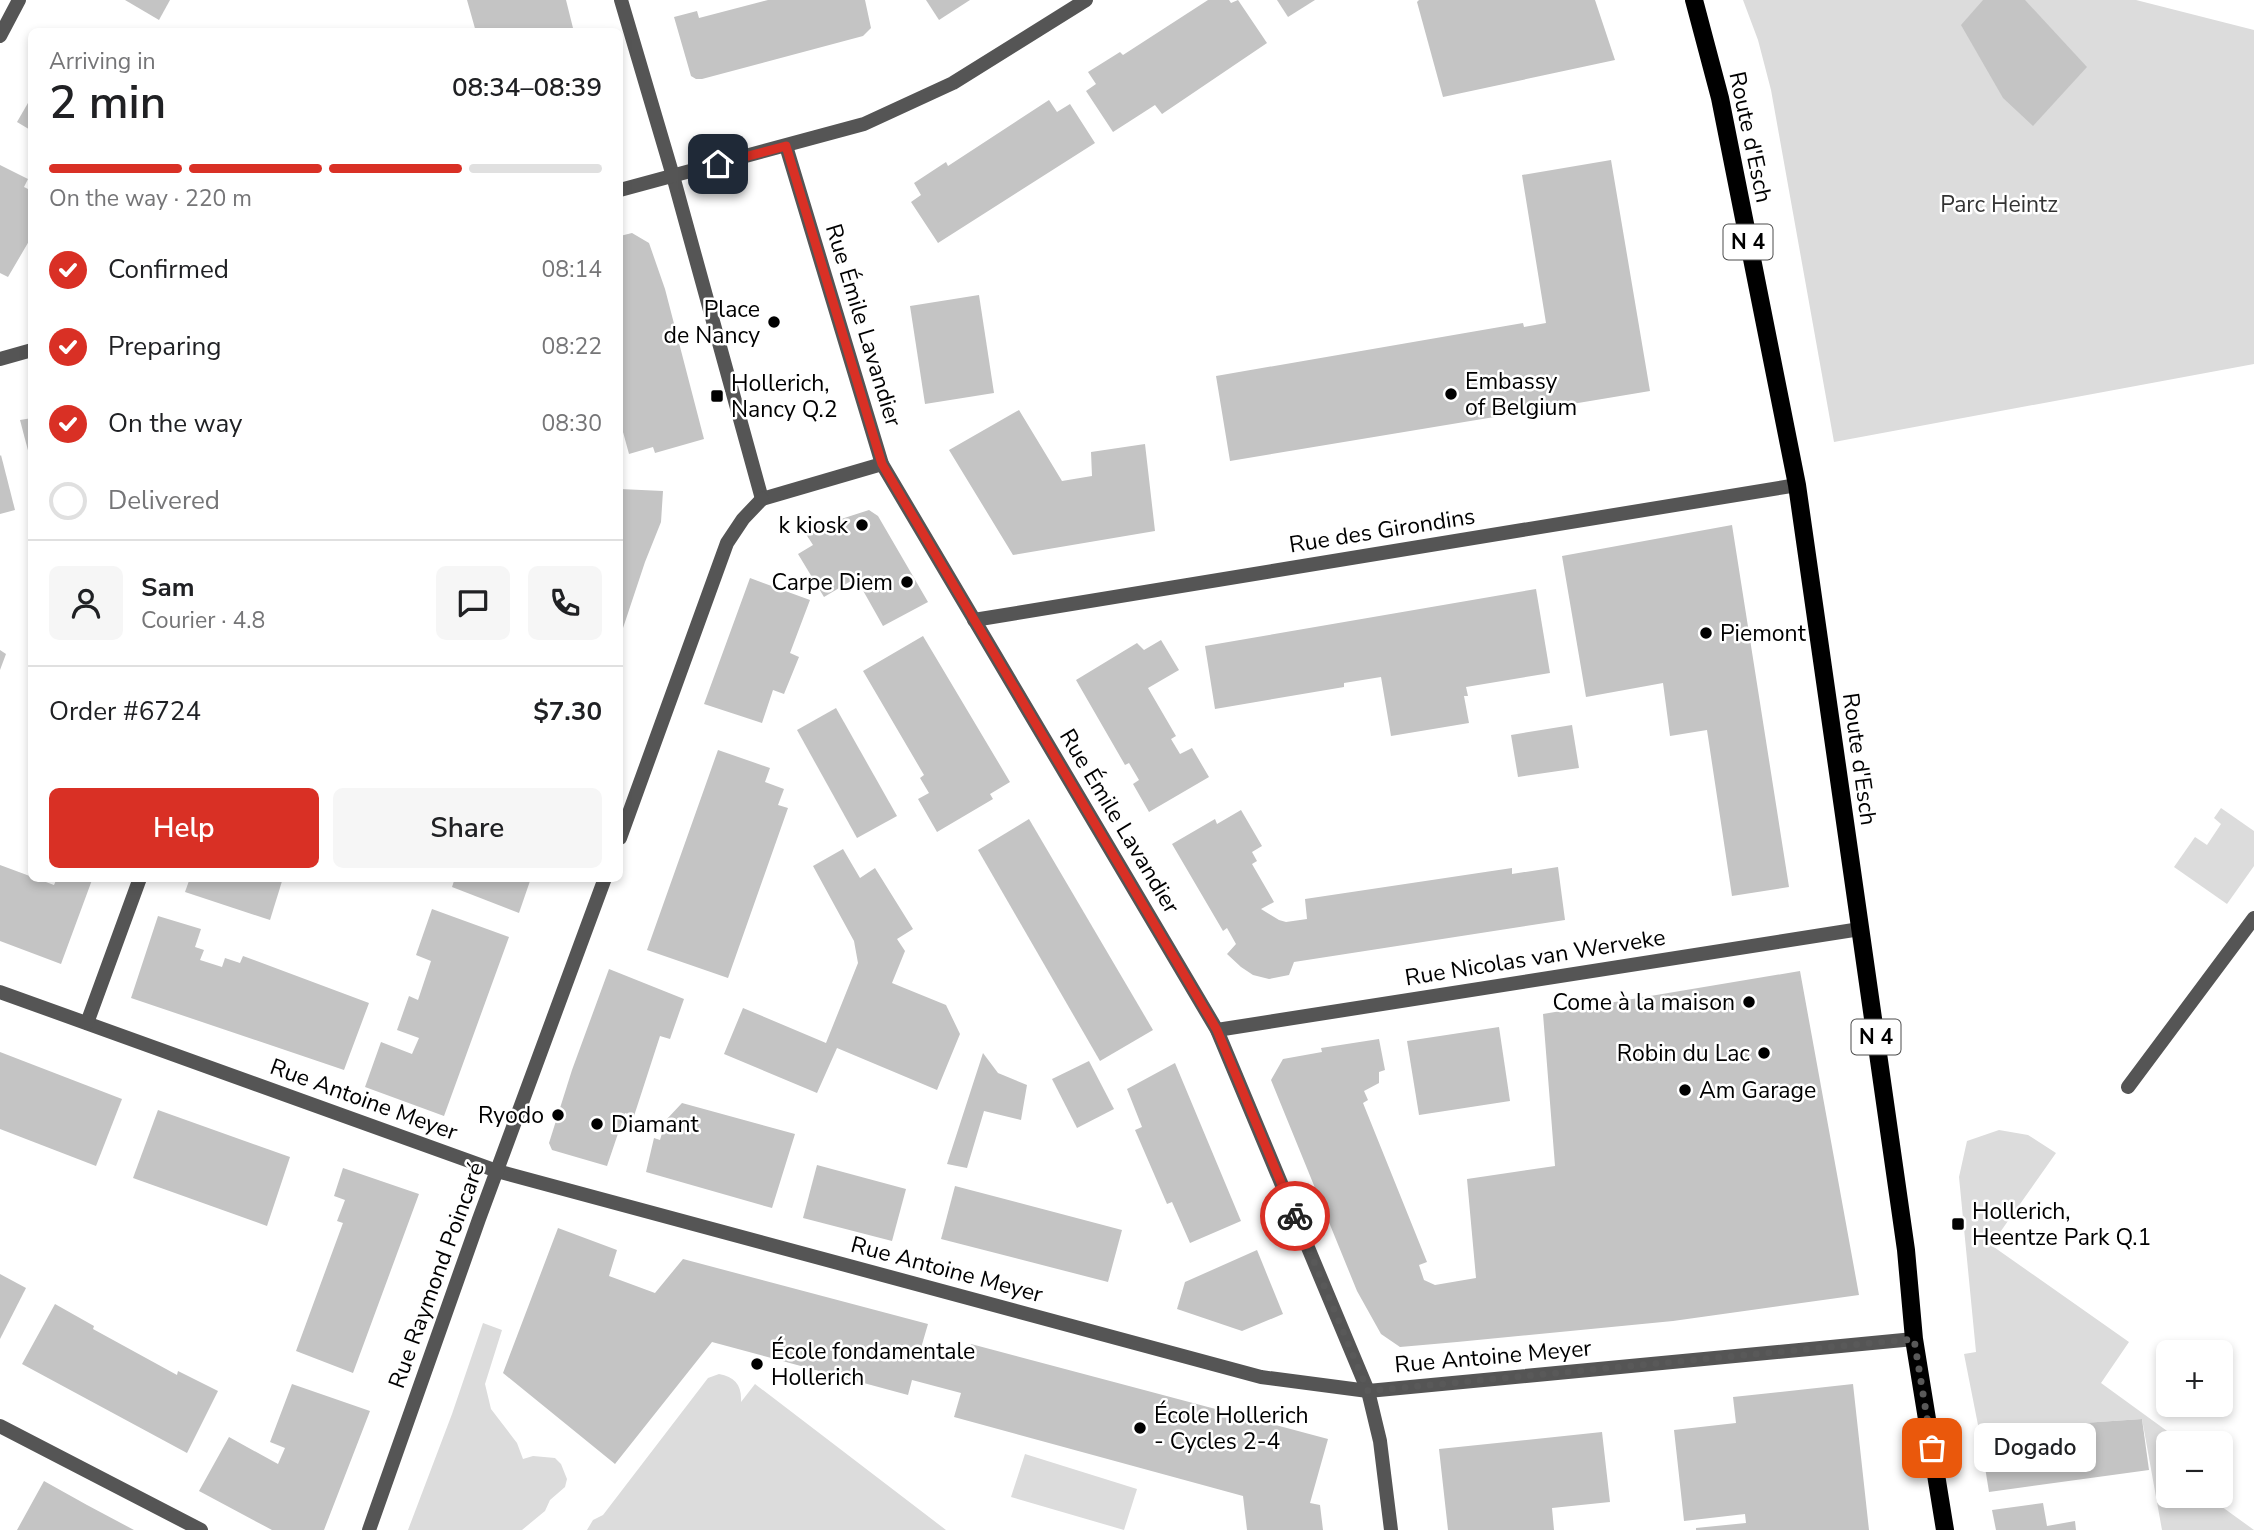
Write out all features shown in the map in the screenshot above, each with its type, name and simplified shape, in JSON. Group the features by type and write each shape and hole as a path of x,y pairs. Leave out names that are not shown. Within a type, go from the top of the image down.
{"main road":[{"name":"Route d'Esch","path":"1693,0 1720,98 1797,485 1906,1250 1914,1339 1945,1530"}],"street":[{"path":"0,36 19,0"},
{"path":"621,0 673,176 762,499"},
{"path":"623,189 864,124 953,83 1086,0"},
{"name":"Rue Émile Lavandier","path":"786,146 882,464 1217,1030 1368,1391 1380,1441 1391,1530"},
{"path":"0,359 28,351"},
{"path":"623,830 727,543 743,519 762,499 882,464"},
{"name":"Rue des Girondins","path":"974,620 1797,485"},
{"path":"87,1023 139,882"},
{"name":"Rue Raymond Poincaré","path":"369,1530 604,882"},
{"path":"2128,1087 2254,918"},
{"name":"Rue Nicolas van Werveke","path":"1217,1030 1860,929"},
{"name":"Rue Antoine Meyer","path":"0,992 497,1171 1261,1377 1368,1391 1914,1339"},
{"path":"0,1426 201,1530"}],"green space":[{"name":"Parc Heintz","path":"1743,0 2136,0 2254,30 2254,364 1834,442 1771,90 1758,40"},
{"path":"2221,808 2254,831 2254,866 2227,904 2174,867 2195,837 2207,845 2221,824 2214,818"},
{"path":"1999,1130 2028,1135 2056,1153 1991,1245 2129,1342 2101,1383 2167,1431 2156,1431 2156,1497 2142,1419 1979,1430 1964,1354 1976,1352 1959,1177 1967,1141"},
{"path":"483,1323 502,1330 485,1384 491,1409 517,1443 523,1459 533,1456 555,1458 561,1464 567,1479 565,1487 550,1500 545,1511 522,1530 408,1530 452,1414"},
{"path":"719,1374 736,1383 741,1402 755,1384 946,1530 587,1530 593,1520 603,1515 708,1378"},
{"path":"1025,1454 1137,1489 1124,1530 1011,1497"},
{"path":"2158,1508 2224,1508 2254,1530 2162,1530"}],"building":[{"path":"125,0 170,0 159,20"},
{"path":"467,0 566,0 573,28 501,28 475,28"},
{"path":"768,0 865,0 871,28 863,36 702,79 691,76 674,17 697,11 699,18"},
{"path":"926,0 970,0 939,20"},
{"path":"1208,0 1229,0 1231,3 1238,0 1267,43 1162,114 1155,105 1113,132 1086,91 1096,84 1088,72 1120,52 1123,55"},
{"path":"1277,0 1315,0 1288,17"},
{"path":"1595,0 1615,60 1443,97 1417,2"},
{"path":"1983,0 2025,0 2087,67 2033,126 2003,98 1961,25"},
{"path":"1049,100 1057,112 1070,104 1095,143 938,243 911,202 921,195 914,183 946,162 948,166"},
{"path":"28,103 28,129 17,122"},
{"path":"1611,160 1650,391 1230,461 1216,376 1523,323 1524,327 1546,323 1522,175"},
{"path":"0,165 28,179 24,187 28,189 28,243 8,277 0,273"},
{"path":"632,233 649,243 665,289 704,439 655,453 653,447 629,454 623,432 623,235"},
{"path":"979,295 994,393 925,404 910,306"},
{"path":"1019,410 1062,481 1092,476 1091,452 1145,444 1155,531 1013,555 949,450"},
{"path":"28,419 28,451 20,420"},
{"path":"0,456 15,510 0,514"},
{"path":"623,489 663,491 661,522 623,628"},
{"path":"869,510 878,516 928,602 883,626 856,578 824,597 798,554 813,545 804,531"},
{"path":"1732,525 1789,887 1732,896 1707,730 1670,736 1663,683 1586,697 1562,556"},
{"path":"750,578 810,600 790,653 799,657 784,694 773,690 762,723 704,704"},
{"path":"1536,589 1550,673 1466,687 1468,696 1464,696 1469,723 1391,736 1381,677 1344,683 1344,687 1215,709 1205,646"},
{"path":"923,636 1010,782 990,794 993,799 937,832 918,799 929,793 920,778 924,775 863,671"},
{"path":"1161,640 1179,670 1148,688 1176,736 1171,739 1180,754 1192,748 1209,777 1149,812 1133,784 1139,780 1129,763 1125,765 1076,680 1137,643 1144,650"},
{"path":"0,650 6,654 0,670"},
{"path":"836,708 897,816 857,838 797,730"},
{"path":"1572,725 1579,768 1518,777 1511,735"},
{"path":"718,750 770,768 765,782 784,789 778,805 788,808 728,978 647,950"},
{"path":"1241,810 1262,846 1252,852 1257,861 1252,864 1274,902 1261,909 1279,920 1286,922 1307,919 1305,899 1512,868 1512,874 1558,867 1565,920 1294,962 1289,975 1269,979 1253,975 1227,954 1236,944 1227,928 1223,931 1172,844 1215,819 1217,824"},
{"path":"1029,819 1153,1030 1100,1061 978,850"},
{"path":"843,849 860,878 875,868 913,929 897,939 905,951 892,983 946,1005 960,1034 937,1090 837,1048 817,1093 724,1054 743,1008 826,1043 858,963 854,941 813,866"},
{"path":"0,865 28,875 28,882 54,885 55,882 91,882 61,964 0,941"},
{"path":"189,882 282,882 270,920 185,892"},
{"path":"454,882 530,882 519,913 452,887"},
{"path":"432,909 509,937 444,1116 365,1087 381,1042 412,1054 419,1038 397,1030 409,996 418,1000 431,961 416,955"},
{"path":"158,916 201,929 195,947 204,950 200,960 222,967 225,958 240,963 243,956 369,1003 344,1070 131,998"},
{"path":"609,969 684,999 670,1039 660,1036 634,1116 625,1113 607,1166 552,1150 549,1143"},
{"name":"Am Garage","path":"1800,971 1859,1295 1673,1321 1400,1347 1381,1334 1357,1291 1271,1080 1283,1059 1322,1052 1321,1048 1379,1039 1385,1070 1379,1072 1379,1083 1364,1091 1368,1100 1363,1103 1427,1262 1419,1265 1424,1280 1435,1285 1476,1278 1467,1179 1555,1166 1543,1014"},
{"path":"1499,1027 1510,1101 1419,1115 1407,1041"},
{"path":"0,1052 122,1099 96,1166 0,1129"},
{"path":"983,1053 998,1073 1027,1085 1021,1120 984,1111 967,1168 947,1164"},
{"path":"1089,1061 1114,1109 1077,1128 1052,1079"},
{"path":"1175,1063 1241,1221 1190,1243 1172,1202 1167,1204 1135,1130 1142,1127 1127,1089"},
{"path":"682,1103 795,1134 772,1208 646,1172 654,1138 660,1140 666,1120"},
{"path":"158,1110 290,1157 267,1226 133,1178"},
{"path":"817,1165 906,1189 892,1241 803,1218"},
{"path":"343,1168 419,1194 353,1373 296,1351 343,1223 337,1221 345,1200 334,1196"},
{"path":"955,1186 1122,1230 1108,1282 941,1239"},
{"path":"558,1228 617,1250 609,1276 655,1293 683,1259 928,1324 921,1348 966,1360 971,1344 1328,1439 1310,1503 1320,1505 1323,1530 1247,1530 1243,1496 954,1417 961,1393 912,1380 908,1395 712,1342 615,1464 503,1373"},
{"path":"1257,1250 1283,1314 1242,1331 1177,1309 1185,1282"},
{"path":"0,1274 26,1288 0,1339"},
{"path":"55,1304 94,1326 93,1329 177,1375 178,1371 218,1391 187,1453 22,1364"},
{"path":"292,1384 370,1411 324,1530 272,1530 199,1491 229,1437 278,1464 285,1448 270,1442"},
{"path":"1853,1384 1869,1530 1696,1530 1746,1523 1745,1514 1684,1521 1674,1430 1736,1423 1733,1397"},
{"path":"2142,1419 2149,1470 1989,1492 1979,1430"},
{"path":"1602,1432 1610,1502 1552,1508 1554,1530 1448,1530 1439,1449"},
{"path":"44,1481 87,1505 134,1530 17,1530"},
{"path":"2043,1503 2047,1526 2075,1521 2076,1530 1996,1530 1992,1510"}],"way so far":[{"path":"1295,1216 1368,1391 1914,1339 1932,1448"}],"place":[{"name":"Place de Nancy","path":"774,322"},
{"name":"Embassy of Belgium","path":"1451,394"},
{"name":"Hollerich, Nancy Q.2","path":"717,396"},
{"name":"k kiosk","path":"862,525"},
{"name":"Carpe Diem","path":"907,582"},
{"name":"Piemont","path":"1706,633"},
{"name":"Come à la maison","path":"1749,1002"},
{"name":"Robin du Lac","path":"1764,1053"},
{"name":"Am Garage","path":"1685,1090"},
{"name":"Ryodo","path":"558,1115"},
{"name":"Diamant","path":"597,1124"},
{"name":"Hollerich, Heentze Park Q.1","path":"1958,1224"},
{"name":"École fondamentale Hollerich","path":"757,1364"},
{"name":"École Hollerich - Cycles 2-4","path":"1140,1428"},
{"name":"Dogado","path":"1932,1448"}],"route":[{"path":"718,164 786,146 882,464 1217,1030 1295,1216"}]}
